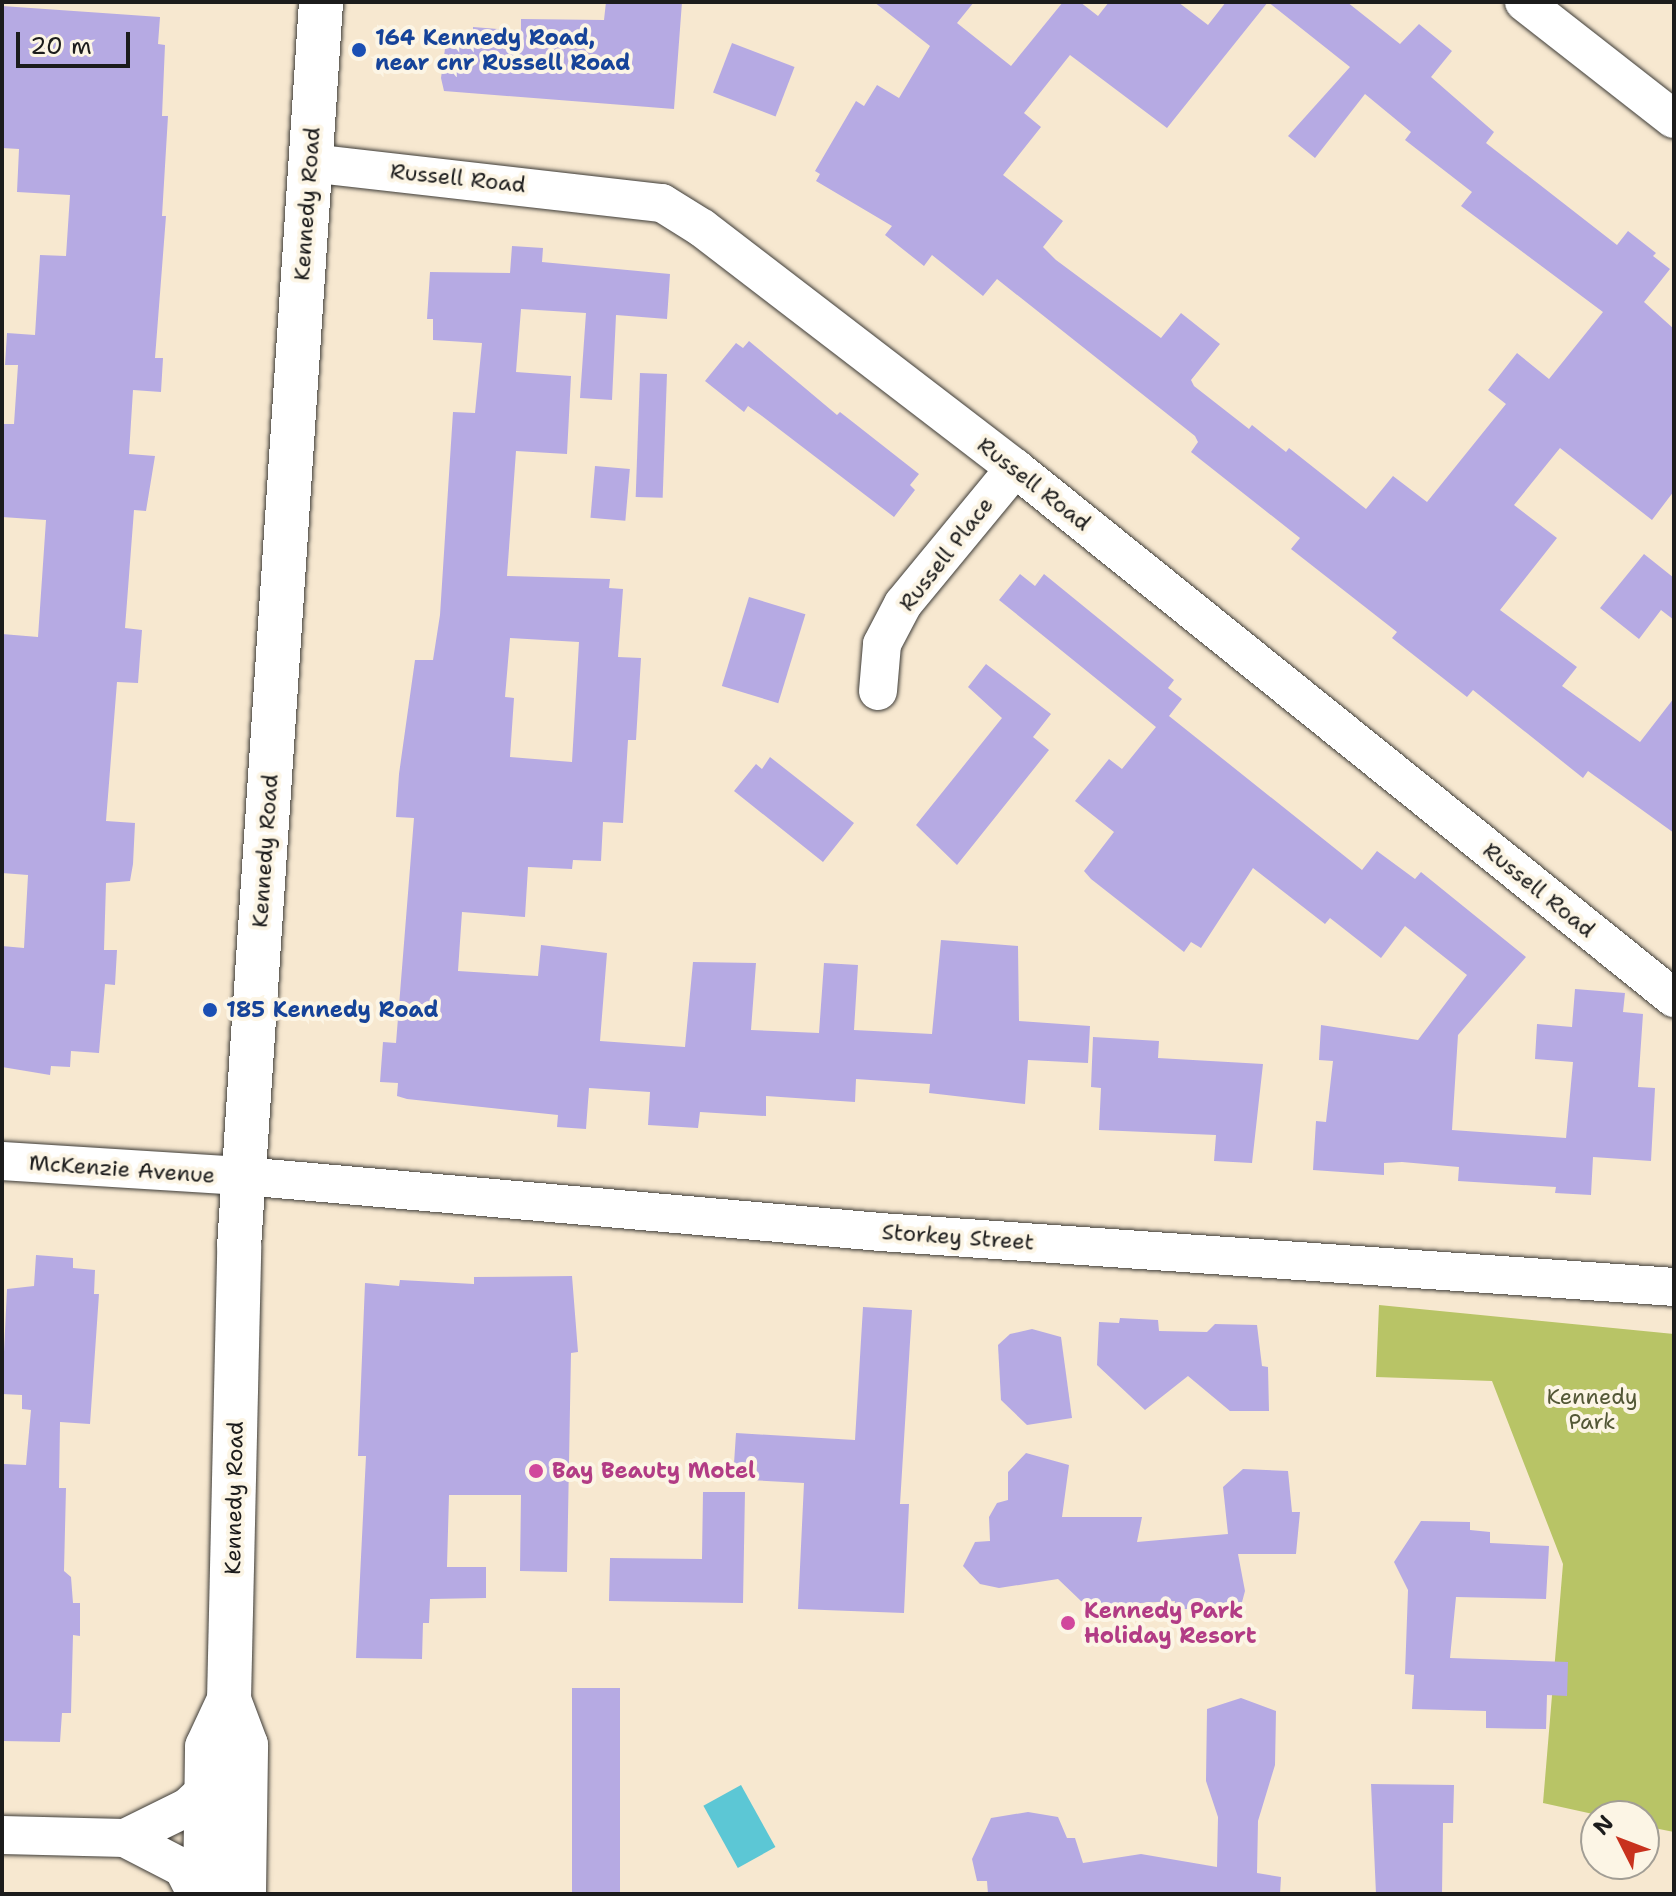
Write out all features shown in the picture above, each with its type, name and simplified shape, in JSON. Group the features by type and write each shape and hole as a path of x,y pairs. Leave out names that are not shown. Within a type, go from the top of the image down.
{"main road":[{"name":"Kennedy Road","path":"244,1894 246,1745 229,1700 243,1176 321,2"},
{"name":"Kennedy Road","path":"205,1894 207,1747 229,1700"}],"street":[{"path":"1524,2 1674,119"},
{"name":"Russell Road","path":"310,163 662,203 702,228 1015,468 1674,998"},
{"name":"Russell Place","path":"878,691 882,644 903,604 1015,468"},
{"name":"McKenzie Avenue","path":"2,1161 243,1176"},
{"name":"Storkey Street","path":"243,1176 880,1232 1674,1287"},
{"path":"125,1838 174,1815 207,1789"},
{"path":"2,1835 125,1838 183,1868 196,1894"}],"green space":[{"name":"Kennedy Park","path":"1379,1305 1674,1334 1674,1832 1660,1829 1660,1800 1580,1800 1580,1811 1543,1803 1563,1564 1492,1381 1376,1377"}],"water":[{"path":"741,1785 775,1847 738,1868 703,1806"}],"building":[{"path":"606,2 682,2 674,109 444,91 441,78 447,34 473,35 473,27 521,31 521,19 604,20"},
{"path":"874,2 974,2 957,23 1011,66 1063,2 1080,2 1098,16 1109,2 1178,2 1208,25 1226,2 1268,2 1347,2 1400,44 1419,24 1452,51 1431,77 1494,132 1486,143 1617,245 1628,231 1656,253 1653,256 1670,269 1644,302 1674,329 1674,491 1652,520 1560,448 1514,505 1557,538 1500,610 1577,667 1562,686 1640,742 1674,698 1674,833 1588,771 1583,778 1473,690 1467,697 1392,638 1397,632 1291,549 1300,538 1191,452 1198,442 1195,436 997,279 983,296 932,255 924,266 885,235 892,226 816,181 820,174 815,171 856,101 864,106 877,85 899,98 930,46","holes":["1268,2 1350,67 1288,136 1315,158 1365,94 1411,132 1405,140 1472,192 1461,206 1603,312 1549,379 1517,353 1488,390 1506,404 1427,502 1393,476 1366,509 1289,448 1286,452 1252,425 1249,429 1194,386 1191,380 1220,344 1181,313 1161,338 1056,260 1043,247 1063,221 1003,175 1041,127 1024,113 1070,55 1167,128"]},
{"path":"2,6 160,17 158,44 165,45 162,116 168,116 162,216 166,216 155,358 163,358 161,392 133,390 129,454 155,456 146,511 134,510 125,628 142,630 138,683 117,682 106,821 135,823 133,864 130,881 106,883 104,950 117,950 115,985 105,984 99,1053 71,1051 70,1067 51,1066 50,1075 2,1067 2,946 24,948 28,875 2,873 2,634 38,637 46,520 2,517 2,424 14,424 18,365 5,365 7,333 35,335 40,255 66,256 70,195 17,192 19,149 2,148"},
{"path":"732,43 795,67 776,116 713,92"},
{"path":"512,246 543,248 542,262 670,274 667,319 616,315 612,400 580,398 586,313 521,309 516,372 571,376 567,454 516,451 507,576 610,579 609,588 623,589 618,657 641,658 636,740 628,740 623,823 603,822 601,861 573,860 572,869 528,867 525,917 462,912 458,971 538,976 541,945 607,953 600,1041 685,1047 693,962 756,963 751,1030 819,1033 824,963 858,965 854,1030 932,1034 941,940 1018,946 1019,1021 1090,1026 1088,1063 1028,1060 1025,1104 929,1093 930,1084 856,1079 855,1102 766,1096 766,1116 700,1112 698,1128 648,1125 650,1092 589,1088 586,1129 557,1127 558,1115 407,1099 397,1096 398,1083 380,1082 383,1042 396,1043 414,818 396,817 399,774 415,660 433,660 440,615 453,412 475,413 482,343 433,340 433,319 427,319 430,272 510,273","holes":["510,638 579,642 572,762 510,757 514,698 505,697"]},
{"path":"749,341 837,415 840,412 919,474 910,485 915,490 894,517 762,416 748,406 744,412 705,381 736,343 743,348"},
{"path":"640,373 667,374 663,498 636,497"},
{"path":"595,466 630,469 625,521 590,518"},
{"path":"1644,554 1674,578 1674,620 1661,610 1639,639 1600,608"},
{"path":"1020,574 1035,586 1044,574 1174,680 1168,688 1182,699 1169,716 1362,870 1377,851 1415,879 1421,872 1526,957 1458,1035 1452,1130 1566,1138 1573,1062 1535,1059 1537,1024 1572,1027 1575,989 1625,993 1623,1012 1643,1014 1638,1087 1655,1088 1651,1161 1593,1157 1591,1195 1555,1193 1556,1187 1458,1181 1459,1167 1384,1163 1384,1175 1313,1170 1316,1121 1326,1122 1333,1061 1319,1060 1321,1025 1418,1040 1467,975 1405,926 1381,958 1330,918 1325,924 1253,868 1201,948 1191,942 1184,952 1091,879 1084,871 1114,832 1075,801 1109,759 1122,769 1156,727 999,600"},
{"path":"749,597 805,614 778,703 722,686"},
{"path":"986,664 1051,714 1033,737 1049,750 957,865 916,825 1002,718 968,687"},
{"path":"770,757 854,823 823,862 734,791 756,764 762,769"},
{"path":"1093,1037 1159,1041 1158,1058 1263,1064 1252,1163 1214,1161 1216,1135 1099,1130 1101,1088 1091,1087"},
{"path":"36,1255 73,1258 73,1268 95,1270 94,1294 99,1294 90,1424 60,1422 59,1488 66,1488 64,1571 71,1577 73,1603 80,1603 80,1636 73,1635 71,1713 62,1713 60,1742 2,1741 4,1464 26,1465 31,1410 22,1409 22,1395 2,1394 7,1289 34,1286"},
{"path":"572,1276 578,1352 571,1353 567,1572 520,1571 521,1495 449,1495 447,1567 486,1567 486,1598 430,1599 429,1623 423,1623 422,1659 356,1658 366,1456 358,1456 365,1283 399,1286 400,1280 474,1284 474,1277"},
{"path":"863,1307 912,1310 900,1504 909,1504 904,1613 798,1609 804,1483 733,1479 736,1433 855,1440"},
{"path":"1120,1318 1158,1320 1159,1331 1207,1332 1215,1324 1257,1325 1262,1366 1268,1367 1269,1411 1230,1411 1188,1376 1145,1410 1097,1365 1099,1322 1119,1323"},
{"path":"1032,1329 1061,1337 1072,1418 1027,1425 1001,1400 998,1345 1010,1334"},
{"path":"1026,1453 1069,1465 1062,1517 1142,1517 1137,1542 1228,1534 1223,1487 1243,1469 1288,1471 1292,1512 1300,1512 1296,1554 1238,1554 1245,1591 1238,1617 1193,1615 1193,1609 1173,1609 1175,1601 1105,1605 1081,1601 1058,1579 999,1588 980,1584 963,1566 975,1542 990,1541 989,1517 997,1503 1008,1500 1008,1472"},
{"path":"703,1492 745,1492 743,1603 609,1601 610,1558 702,1559"},
{"path":"1421,1521 1470,1522 1470,1530 1490,1532 1490,1543 1549,1546 1546,1599 1456,1597 1450,1658 1568,1662 1567,1696 1547,1695 1546,1729 1486,1728 1486,1711 1412,1709 1414,1675 1405,1674 1408,1590 1394,1562"},
{"path":"572,1688 620,1688 620,1894 572,1894"},
{"path":"1241,1698 1276,1711 1275,1765 1258,1821 1257,1873 1281,1877 1280,1894 988,1894 987,1881 977,1881 972,1859 991,1818 1028,1812 1058,1817 1067,1838 1075,1838 1083,1863 1141,1854 1217,1867 1218,1817 1206,1781 1207,1709"},
{"path":"1371,1784 1454,1785 1453,1823 1443,1823 1442,1894 1376,1894"}],"place":[{"name":"164 Kennedy Road, near cnr Russell Road","path":"359,50"},
{"name":"185 Kennedy Road","path":"210,1010"},
{"name":"Bay Beauty Motel","path":"536,1471"},
{"name":"Kennedy Park Holiday Resort","path":"1068,1623"}]}
